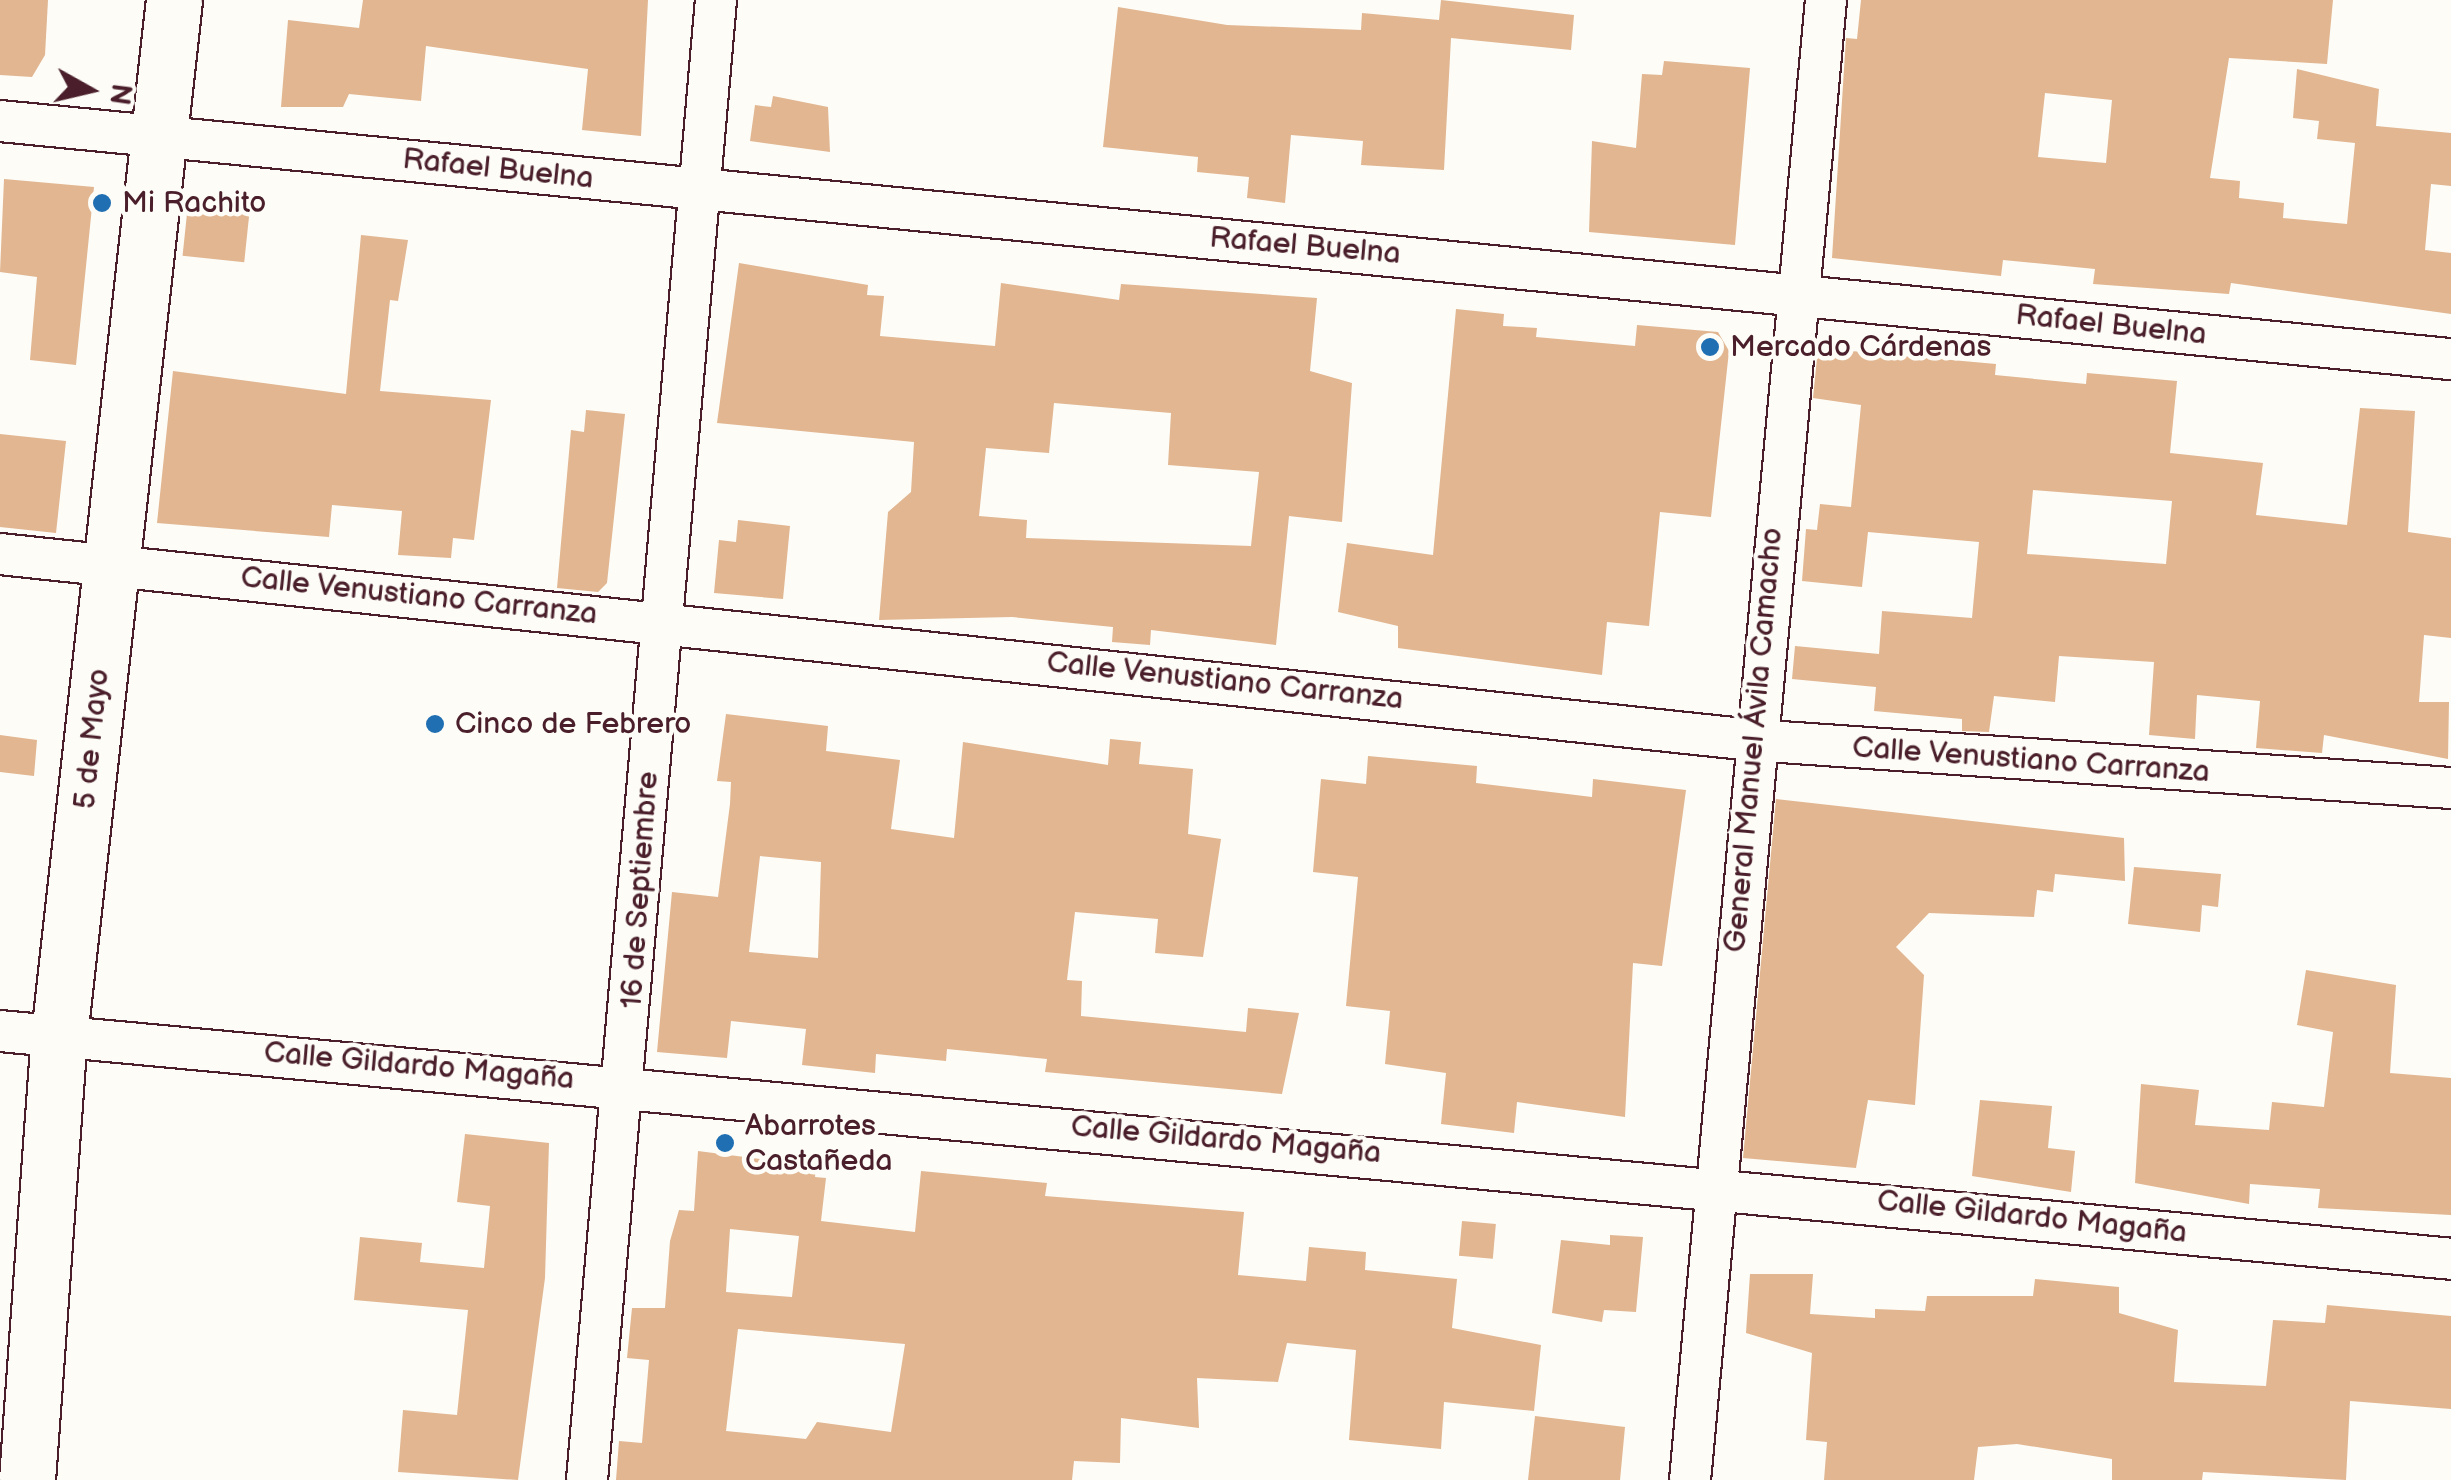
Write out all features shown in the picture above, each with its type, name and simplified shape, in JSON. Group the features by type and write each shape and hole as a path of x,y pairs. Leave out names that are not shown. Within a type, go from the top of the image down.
{"street":[{"name":"5 de Mayo","path":"27,1480 60,1036 174,0"},
{"name":"16 de Septiembre","path":"587,1480 626,1083 660,621 716,0"},
{"name":"General Manuel Ávila Camacho","path":"1690,1480 1752,740 1826,0"},
{"name":"Rafael Buelna","path":"0,121 2451,359"},
{"name":"Calle Venustiano Carranza","path":"0,554 660,621 1752,740 2451,788"},
{"name":"Calle Gildardo Magaña","path":"0,1030 626,1083 2451,1259"}],"building":[{"path":"0,0 48,0 45,55 32,77 0,75"},
{"path":"363,0 648,0 641,136 582,130 588,69 426,46 421,101 349,94 343,107 281,107 288,20 359,28"},
{"path":"1441,0 1574,15 1571,50 1451,38 1444,170 1361,165 1363,141 1291,135 1285,203 1247,198 1249,177 1197,172 1198,157 1103,147 1118,7 1227,25 1361,30 1362,13 1439,20"},
{"path":"1861,0 2333,0 2327,64 2229,58 2210,178 2240,181 2239,198 2284,203 2283,218 2347,224 2355,143 2317,139 2319,121 2293,118 2297,69 2379,89 2376,126 2451,133 2451,186 2431,184 2425,250 2451,253 2451,314 2231,283 2229,294 2093,284 2095,269 2003,260 2001,276 1832,258 1846,38 1857,39","holes":["2045,93 2112,100 2106,163 2038,157"]},
{"path":"1664,61 1750,68 1735,245 1589,232 1592,141 1636,148 1642,74 1662,75"},
{"path":"773,96 828,107 830,152 750,141 755,105 771,107"},
{"path":"4,179 94,187 76,365 30,360 37,277 0,272"},
{"path":"188,204 250,210 244,262 183,256"},
{"path":"361,235 408,240 398,301 390,300 380,391 491,400 474,540 453,538 451,558 398,555 402,511 332,505 329,537 157,523 173,371 346,394"},
{"path":"739,263 868,285 867,295 884,296 880,336 995,346 1001,283 1119,300 1121,284 1317,298 1310,371 1352,383 1342,522 1289,516 1276,645 1151,630 1150,645 1112,642 1113,627 1012,617 879,620 888,512 911,492 914,442 717,423","holes":["1054,403 1171,413 1168,465 1259,472 1251,546 1026,538 1027,520 979,516 986,448 1049,453"]},
{"path":"1456,309 1504,314 1503,326 1537,328 1536,337 1635,346 1637,325 1718,332 1729,351 1711,517 1660,512 1649,626 1607,622 1602,675 1398,648 1398,626 1338,612 1347,543 1433,555"},
{"path":"1818,348 1996,364 1995,375 2086,384 2087,373 2177,381 2170,453 2263,463 2256,515 2347,525 2360,408 2415,411 2408,532 2451,538 2451,638 2424,635 2419,702 2449,702 2448,759 2324,735 2322,753 2256,748 2260,701 2197,695 2195,739 2149,735 2154,662 2059,656 2055,702 1994,696 1989,732 1962,731 1962,719 1874,711 1876,687 1792,679 1795,646 1879,654 1882,611 1972,618 1979,542 1868,532 1862,587 1802,581 1806,529 1817,530 1820,504 1851,507 1861,405 1813,398","holes":["2033,490 2172,501 2166,564 2027,554"]},
{"path":"586,410 625,414 607,583 598,592 557,588 571,430 584,432"},
{"path":"0,434 66,441 56,533 0,527"},
{"path":"738,520 790,526 783,599 714,593 719,540 736,542"},
{"path":"726,714 828,726 826,751 900,760 891,829 954,838 963,742 1108,765 1110,739 1141,742 1139,764 1193,769 1188,834 1221,839 1203,957 1155,953 1158,919 1075,912 1067,980 1082,981 1081,1016 1246,1032 1248,1008 1299,1013 1282,1094 1045,1072 1047,1059 947,1049 946,1061 876,1054 875,1073 802,1065 806,1029 731,1021 727,1058 657,1052 672,892 718,897 731,782 717,781","holes":["760,856 821,862 818,958 749,952"]},
{"path":"0,735 37,740 34,776 0,772"},
{"path":"1368,756 1477,766 1476,783 1592,797 1593,779 1686,790 1662,966 1633,963 1625,1117 1517,1102 1514,1133 1441,1124 1446,1073 1385,1064 1390,1011 1346,1006 1358,877 1313,872 1321,779 1366,784"},
{"path":"1776,799 2124,838 2125,881 2055,874 2053,892 2037,890 2034,917 1929,913 1896,947 1924,975 1915,1105 1868,1100 1856,1168 1743,1158"},
{"path":"2134,867 2221,874 2218,907 2202,905 2200,932 2128,924"},
{"path":"2306,970 2396,985 2390,1073 2451,1078 2451,1215 2318,1208 2320,1189 2250,1184 2249,1204 2135,1183 2141,1084 2199,1090 2195,1125 2269,1130 2272,1102 2324,1107 2333,1032 2297,1025"},
{"path":"1980,1100 2052,1106 2048,1148 2075,1151 2071,1192 1972,1176"},
{"path":"465,1134 549,1143 545,1278 518,1480 398,1472 403,1410 457,1415 468,1310 354,1300 360,1237 422,1243 420,1262 484,1268 490,1206 457,1202"},
{"path":"698,1151 816,1166 815,1177 826,1178 821,1221 915,1232 921,1171 1047,1183 1045,1196 1244,1212 1238,1275 1306,1281 1309,1247 1366,1252 1365,1270 1457,1279 1452,1328 1541,1345 1534,1411 1444,1402 1441,1449 1349,1440 1356,1350 1287,1343 1278,1382 1197,1378 1199,1428 1121,1418 1120,1463 1074,1461 1072,1480 616,1480 619,1441 642,1443 649,1360 627,1358 632,1308 665,1308 670,1241 679,1210 694,1211","holes":["730,1229 799,1236 792,1297 726,1292","738,1329 905,1344 891,1432 817,1422 806,1439 726,1431"]},
{"path":"1462,1221 1496,1224 1493,1259 1459,1256"},
{"path":"1610,1235 1643,1237 1636,1312 1604,1310 1602,1322 1552,1313 1561,1240 1610,1245"},
{"path":"1750,1274 1813,1274 1810,1314 1875,1318 1875,1309 1925,1311 1927,1296 2033,1296 2035,1279 2119,1287 2119,1313 2178,1330 2174,1382 2266,1386 2273,1320 2325,1323 2327,1305 2451,1316 2451,1409 2350,1401 2346,1480 2203,1472 2202,1480 2112,1480 2112,1459 2017,1444 1978,1447 1974,1480 1824,1480 1827,1442 1806,1440 1812,1353 1746,1333"},
{"path":"1535,1416 1625,1427 1620,1480 1528,1480"}],"place":[{"name":"Mi Rachito","path":"102,203"},
{"name":"Mercado Cárdenas","path":"1710,347"},
{"name":"Cinco de Febrero","path":"435,724"},
{"name":"Abarrotes Castañeda","path":"725,1143"}]}
